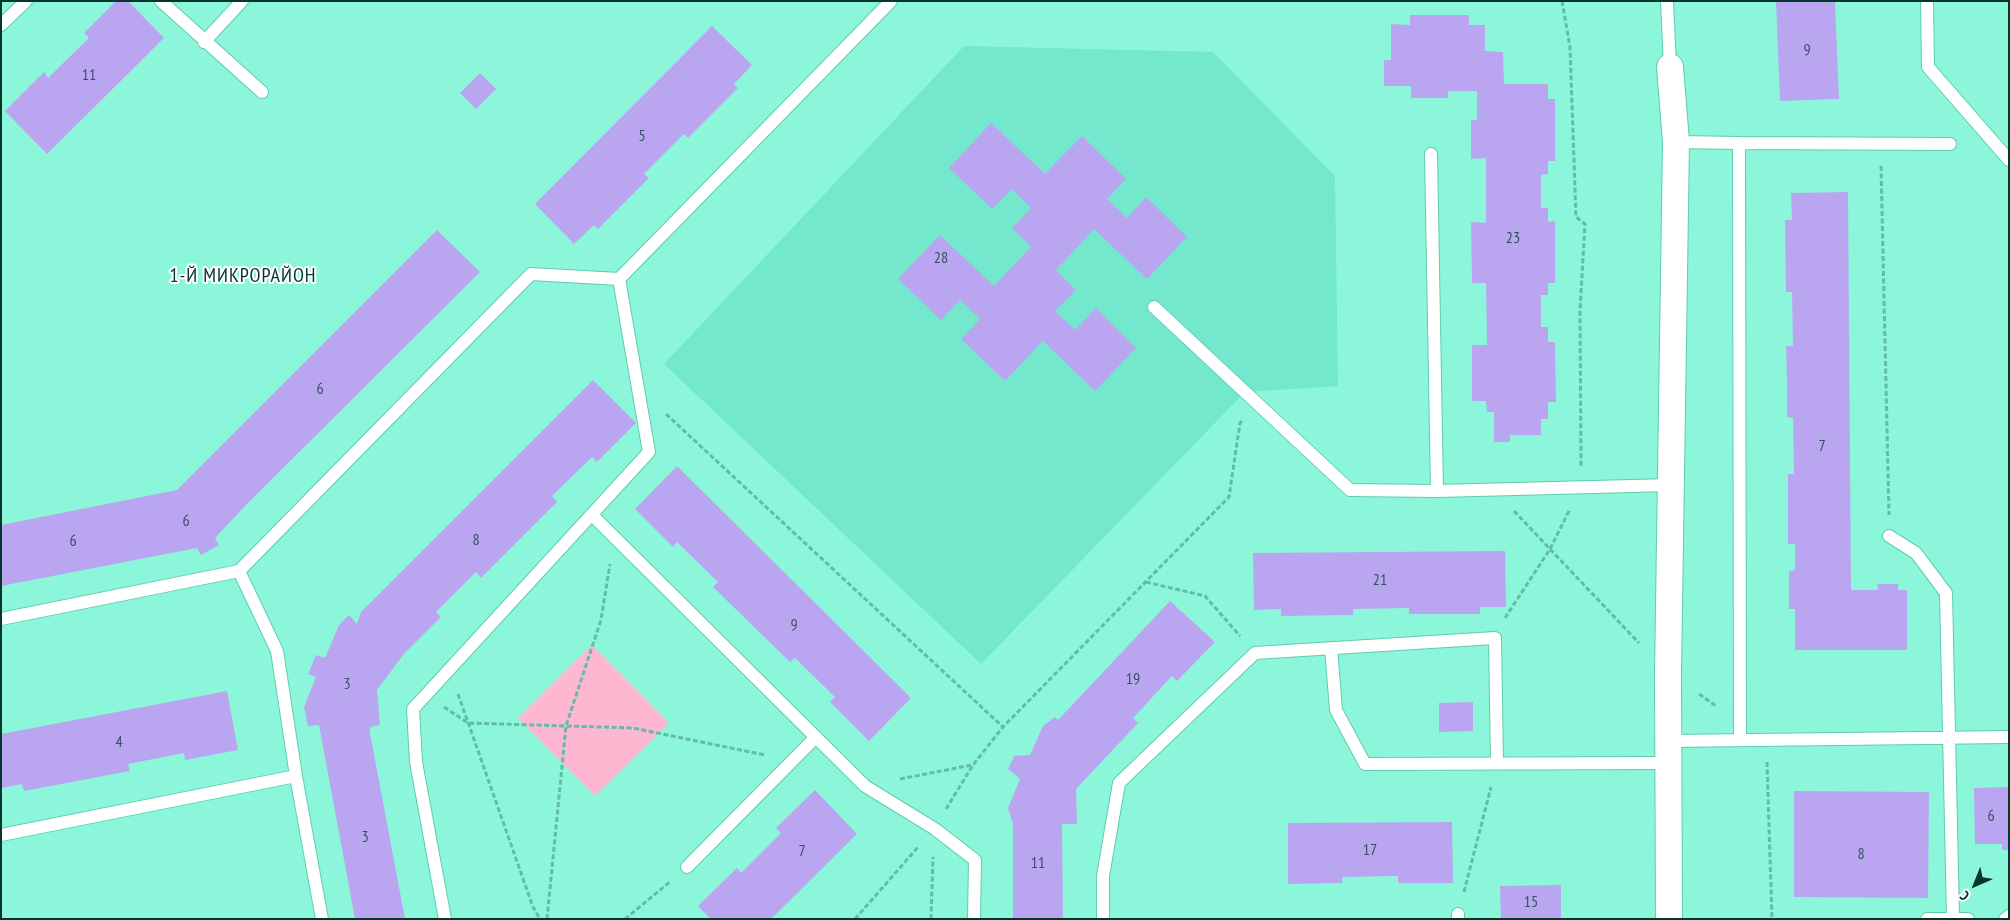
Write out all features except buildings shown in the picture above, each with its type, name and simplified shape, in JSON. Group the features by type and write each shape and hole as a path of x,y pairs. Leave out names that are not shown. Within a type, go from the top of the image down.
{"street":[{"path":"1669,919 1668,673 1676,142 1670,67"}],"lane":[{"path":"1,25 26,1"},
{"path":"161,1 204,42 262,92"},
{"path":"204,42 242,1"},
{"path":"1,619 239,571 531,274 619,279 891,1"},
{"path":"1666,1 1670,67"},
{"path":"1927,1 1928,67 2009,160"},
{"path":"1676,142 1950,144"},
{"path":"1739,143 1740,740"},
{"path":"1431,154 1437,491"},
{"path":"445,919 416,762 413,709 649,452 619,279"},
{"path":"1154,307 1350,490 1437,491 1671,485"},
{"path":"592,515 865,786 935,829 975,860 974,919"},
{"path":"1889,536 1916,553 1946,593 1953,918"},
{"path":"239,571 277,651 296,776 322,919"},
{"path":"1103,919 1103,876 1119,783 1255,653 1495,638 1498,764"},
{"path":"1331,648 1336,710 1365,764 1498,764 1668,752 1740,740 2009,737"},
{"path":"686,868 816,737"},
{"path":"1,835 296,776"},
{"path":"2005,919 2009,916"},
{"path":"1927,919 1968,919"}],"path":[{"path":"1495,638 1507,614 1550,549 1582,488 1580,310 1585,224 1576,217 1570,47 1562,1"},
{"path":"1880,143 1889,536"},
{"path":"637,386 1003,727"},
{"path":"855,919 935,829 973,765 1003,727 1229,497 1240,423 1256,402"},
{"path":"1494,489 1668,673 1740,721"},
{"path":"547,919 566,726 601,620 614,537"},
{"path":"1145,582 1205,596 1255,653"},
{"path":"449,670 533,907 540,919"},
{"path":"425,696 468,722 633,728 793,760"},
{"path":"1766,739 1772,919"},
{"path":"1458,916 1498,764"},
{"path":"865,786 973,765"},
{"path":"930,919 935,829"},
{"path":"625,919 686,868"}],"shaded area":[{"path":"964,46 1213,52 1335,176 1338,386 1245,392 981,664 664,364"},
{"path":"592,645 669,723 595,796 518,718"}],"district":[{"name":"1-Й МИКРОРАЙОН","path":"243,276"}]}
